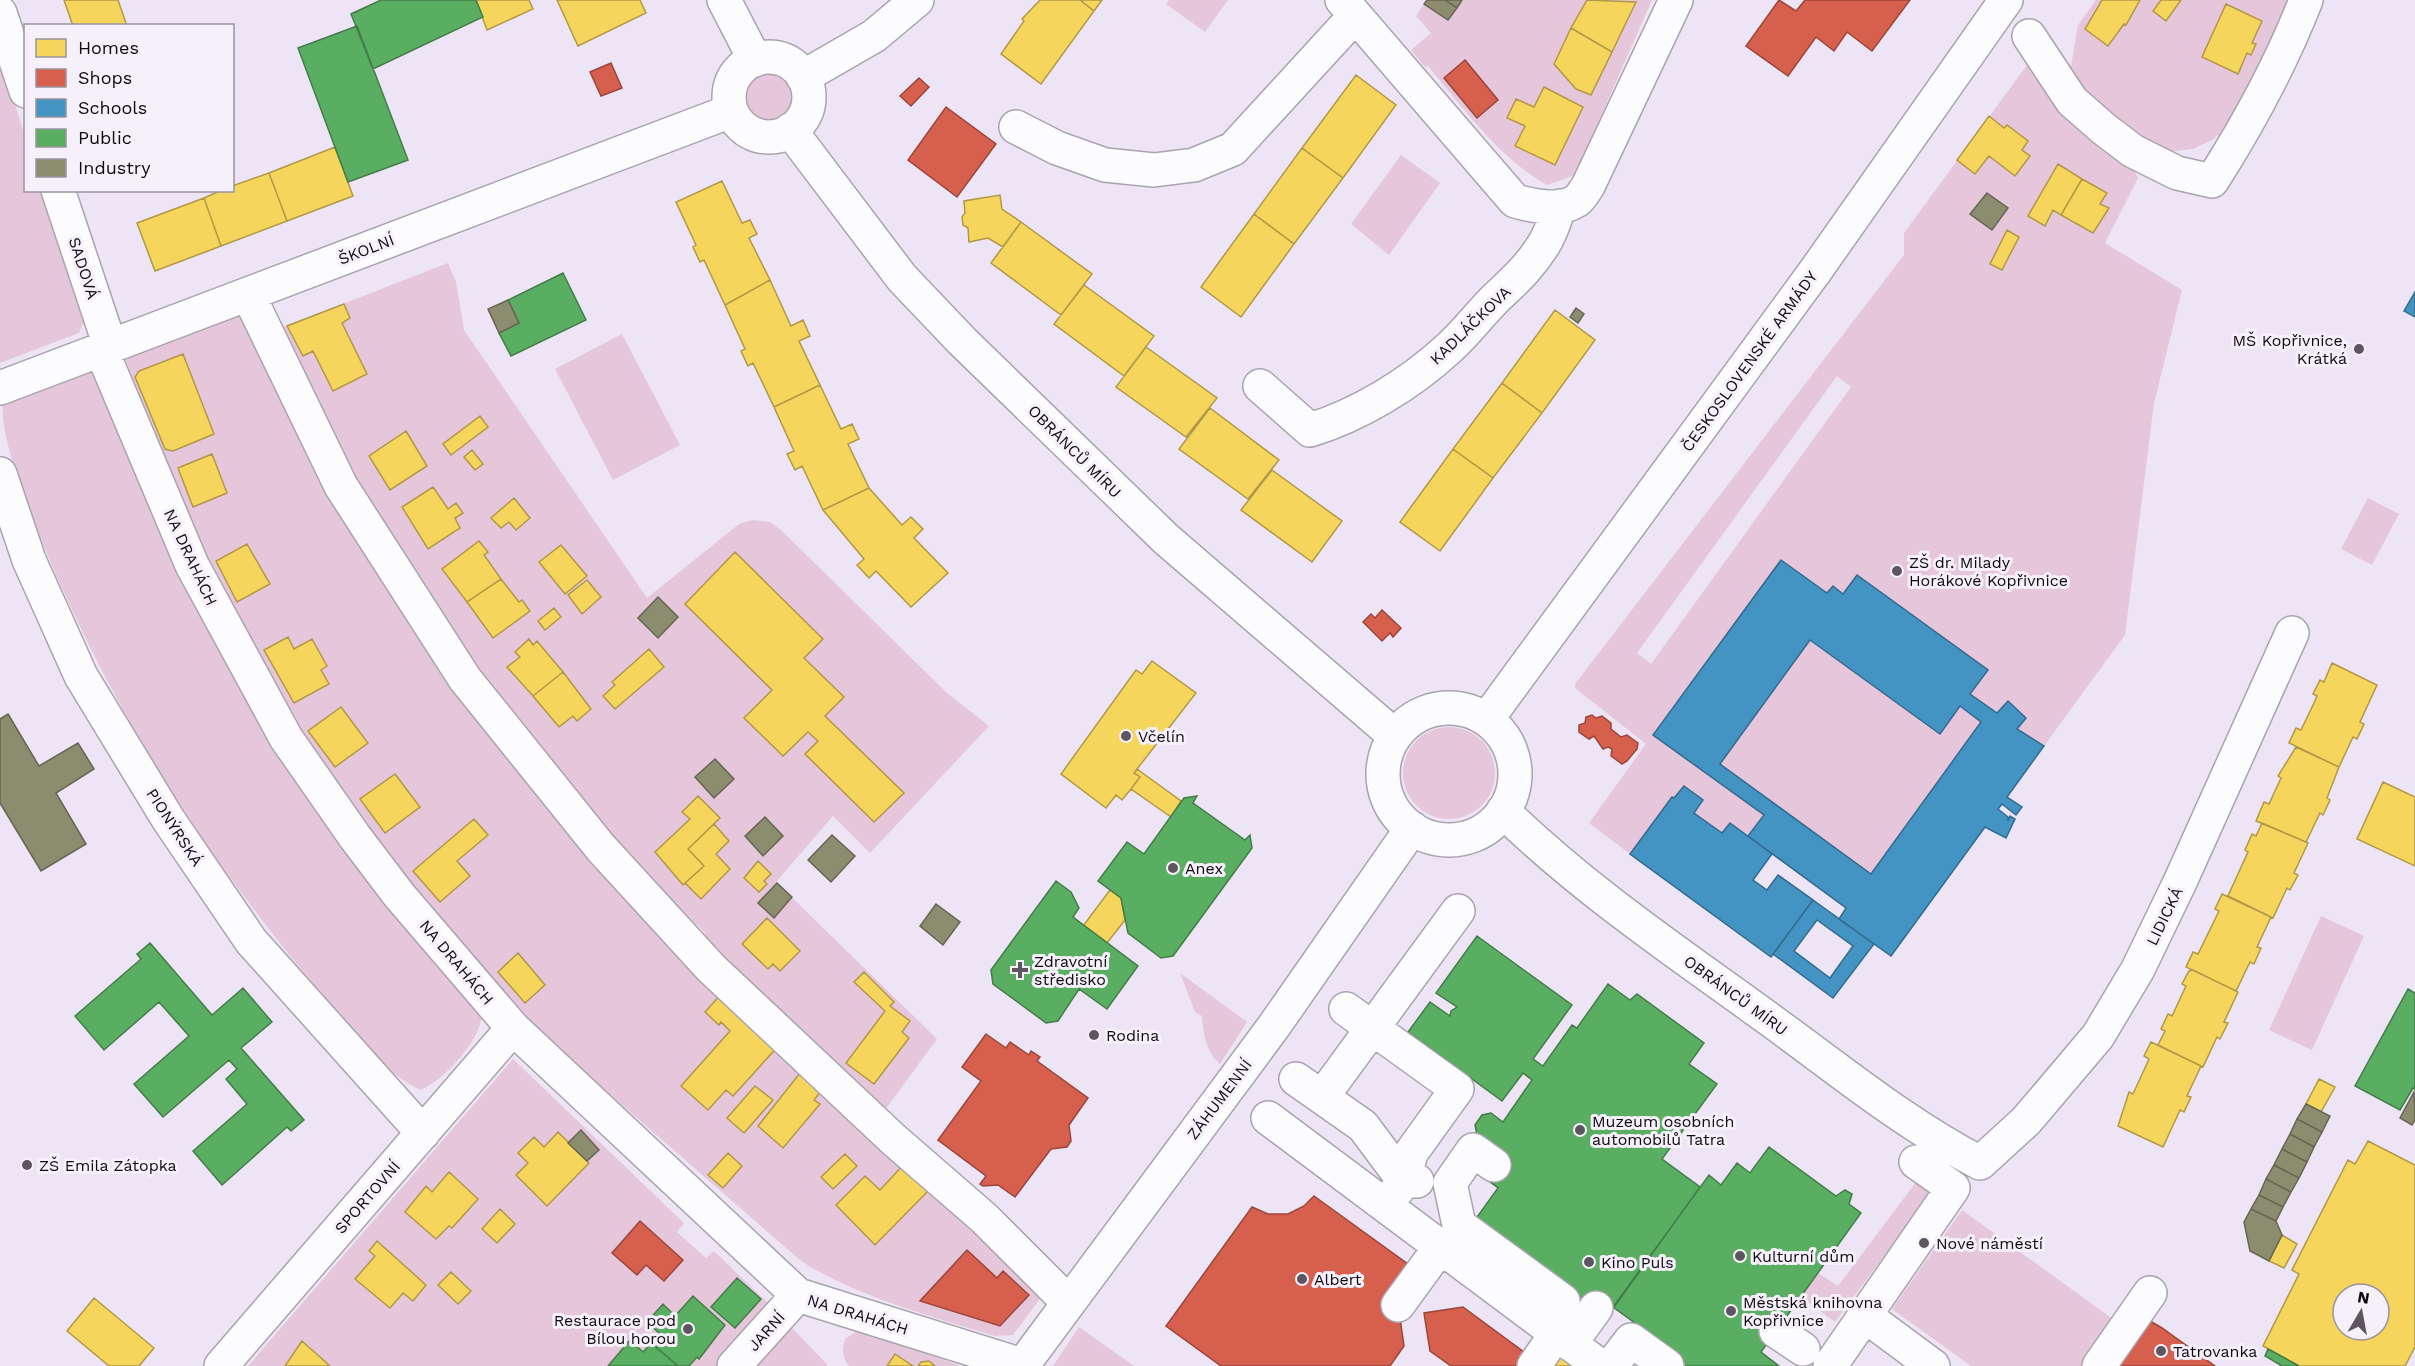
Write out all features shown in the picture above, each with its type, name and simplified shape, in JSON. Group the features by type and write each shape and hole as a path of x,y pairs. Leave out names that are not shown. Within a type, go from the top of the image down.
{"street":[{"path":"724,0 755,60"},
{"path":"803,77 874,36 916,0"},
{"path":"1016,128 1057,148 1105,165 1154,170 1194,165 1233,149 1343,29 1350,10 1515,201 1536,207 1560,206 1577,201 1588,186 1676,0"},
{"name":"ČESKOSLOVENSKÉ ARMÁDY","path":"1487,719 1816,270 2006,0"},
{"path":"2029,36 2072,101 2104,129 2133,151 2176,173 2212,181 2247,126 2292,37 2306,0"},
{"path":"0,13 24,85"},
{"path":"769,58 782,60 795,67 803,77 808,90 808,104 804,117 790,130 771,137 759,136 747,131 731,111 729,99 736,75 755,60 769,58"},
{"name":"ŠKOLNÍ","path":"0,388 731,111"},
{"name":"OBRÁNCŮ MÍRU","path":"790,130 902,278 962,340 1166,539 1395,736"},
{"name":"SADOVÁ","path":"59,192 105,348"},
{"name":"KADLÁČKOVA","path":"1260,386 1310,430 1332,423 1376,399 1421,371 1449,348 1496,298 1517,281 1545,242 1560,206"},
{"path":"248,294 340,486 465,679 601,848 711,968 893,1139 984,1218 1068,1302"},
{"name":"NA DRAHÁCH","path":"105,348 192,565 286,738 399,895 513,1028 798,1295 1022,1365"},
{"name":"PIONÝRSKÁ","path":"0,474 29,560 81,675 168,819 251,940 423,1133"},
{"name":"LIDICKÁ","path":"1980,1163 2026,1121 2098,1036 2138,969 2180,882 2292,633"},
{"path":"1437,709 1463,709 1487,719 1504,738 1514,762 1514,787 1503,811 1485,829 1461,838 1435,838 1412,828 1394,809 1384,785 1384,760 1395,736 1413,718 1437,709"},
{"name":"OBRÁNCŮ MÍRU","path":"1503,811 1551,858 1706,974 1933,1138 1980,1163"},
{"name":"ZÁHUMENNÍ","path":"1022,1365 1274,1026 1412,828"},
{"path":"1458,911 1374,1027 1309,1088 1363,1126 1419,1186 1460,1225 1563,1301 1563,1339"},
{"path":"1346,1009 1457,1089 1411,1153 1419,1186 1441,1246 1600,1366"},
{"name":"SPORTOVNÍ","path":"221,1366 513,1028"},
{"path":"1268,1118 1419,1186"},
{"path":"1419,1186 1473,1150 1494,1165"},
{"path":"1776,1330 1817,1359 1864,1315 1886,1268 1953,1188 1916,1162"},
{"path":"1398,1305 1441,1246"},
{"path":"2099,1366 2150,1293"},
{"name":"JARNÍ","path":"734,1366 798,1295"},
{"path":"1534,1366 1596,1308"},
{"path":"1864,1315 1933,1366"},
{"path":"1611,1366 1631,1340 1667,1366"}],"shaded area":[{"path":"1169,0 1228,0 1205,32 1166,4"},
{"path":"1462,0 1652,0 1575,175 1547,185 1529,173 1497,146 1428,66 1425,67 1411,50 1431,33 1416,16 1424,4 1448,20"},
{"path":"2096,0 2292,0 2232,125 2212,140 2193,149 2167,152 2118,125 2069,78 2078,25"},
{"path":"0,58 24,133 24,192 44,192 84,321 79,333 0,363"},
{"path":"2027,65 2064,115 2134,169 2138,178 2105,243 2182,290 2154,403 2125,635 2044,746 2017,729 2025,718 2008,701 1997,713 1970,694 1987,670 1857,575 1843,594 1833,586 1827,593 1781,560 1653,734 1764,815 1748,836 1730,823 1722,833 1694,813 1703,800 1684,786 1674,798 1672,797 1630,854 1589,823 1646,744 1575,688 1575,684 1904,255 1904,233","holes":["1837,376 1851,387 1651,664 1637,653"]},
{"path":"770,72 780,74 788,80 794,88 796,98 794,108 788,116 780,122 770,124 760,122 752,116 746,108 744,98 746,88 752,80 760,74"},
{"path":"1401,155 1440,183 1389,255 1351,224"},
{"path":"448,263 456,282 464,330 647,598 739,524 753,520 770,522 781,530 947,693 989,726 870,853 833,816 776,882 937,1039 882,1114 705,941 705,933 681,909 673,908 471,673 478,666 408,563 327,432 276,330"},
{"path":"248,311 477,707 1042,1296 1013,1335 995,1336 920,1313 846,1285 801,1261 528,1023 399,874 294,731 202,558 125,358"},
{"path":"622,334 680,445 613,480 555,369"},
{"path":"91,366 154,504 482,1014 475,1035 460,1058 440,1078 421,1090 394,1073 370,1050 279,942 234,883 191,821 113,692 48,557 11,456 3,421 3,401"},
{"path":"2368,498 2399,514 2372,565 2341,549"},
{"path":"1810,640 1940,734 1960,706 1981,722 1871,874 1720,764"},
{"path":"1449,727 1466,731 1481,741 1491,756 1495,773 1491,790 1481,805 1466,815 1449,819 1432,815 1417,805 1407,790 1403,773 1407,756 1417,741 1432,731"},
{"path":"2321,916 2364,936 2312,1050 2269,1030"},
{"path":"1180,973 1247,1022 1220,1064 1208,1048 1202,1016 1195,1012"},
{"path":"513,1059 684,1223 677,1232 706,1258 714,1251 772,1307 718,1366 248,1366"},
{"path":"1922,1174 1936,1186 1835,1322 1801,1297 1818,1273 1838,1286"},
{"path":"1962,1210 2117,1322 2085,1366 1971,1366 1892,1309"},
{"path":"790,1326 827,1364 827,1366 754,1366"},
{"path":"1079,1327 1134,1366 1053,1366"},
{"path":"857,1331 885,1338 960,1366 849,1366 844,1356 844,1343 845,1339"}],"building: Homes":[{"path":"64,0 118,0 126,24 72,24"},
{"path":"476,0 529,0 533,9 487,30"},
{"path":"557,0 640,0 646,13 578,46"},
{"path":"1040,0 1080,0 1094,11 1041,84 1001,54 1024,21 1022,19"},
{"path":"1080,0 1102,0 1094,11"},
{"path":"1587,0 1636,2 1612,52 1571,28"},
{"path":"2102,0 2140,0 2126,25 2124,24 2108,46 2085,29"},
{"path":"2161,0 2181,0 2166,21 2153,11"},
{"path":"2226,4 2262,21 2252,43 2256,44 2251,55 2247,53 2238,74 2202,57"},
{"path":"1571,28 1612,52 1591,95 1576,89 1554,64"},
{"path":"1356,75 1396,105 1343,178 1302,148"},
{"path":"1544,87 1583,107 1555,165 1515,146 1525,126 1507,118 1516,99 1534,107"},
{"path":"1989,116 2004,128 2007,125 2028,141 2022,150 2030,156 2015,176 1989,156 1975,174 1957,160"},
{"path":"335,147 353,196 287,221 269,173"},
{"path":"1302,148 1343,178 1294,244 1254,214"},
{"path":"2058,164 2082,179 2061,215 2053,210 2045,226 2028,216"},
{"path":"269,173 287,221 221,246 204,198 218,192 234,192 234,185"},
{"path":"2082,179 2107,193 2100,204 2109,208 2093,233 2061,215"},
{"path":"722,181 742,223 750,220 757,234 749,238 770,280 725,305 704,260 700,262 693,247 696,245 676,202"},
{"path":"1000,195 1002,209 1021,222 1003,247 988,238 969,242 968,228 963,225 962,217 965,213 964,201"},
{"path":"204,198 221,246 155,271 137,223"},
{"path":"1254,214 1294,244 1241,317 1201,287"},
{"path":"1021,222 1092,274 1061,315 991,263"},
{"path":"2007,230 2019,237 2002,270 1990,264"},
{"path":"770,280 791,326 803,320 810,336 799,341 820,385 774,407 753,363 748,366 741,351 745,349 725,305"},
{"path":"1084,285 1154,336 1124,376 1054,324"},
{"path":"344,304 350,318 342,323 367,374 333,391 313,351 303,356 287,326"},
{"path":"1555,310 1595,340 1542,413 1502,383"},
{"path":"1146,347 1217,398 1186,437 1116,387"},
{"path":"183,354 214,434 173,451 165,449 135,377 139,371"},
{"path":"1502,383 1542,413 1493,478 1453,449"},
{"path":"820,385 841,429 852,424 859,439 848,444 869,488 823,510 802,466 795,470 787,454 794,451 774,407"},
{"path":"1210,408 1279,460 1248,499 1179,449"},
{"path":"480,416 488,427 451,455 443,444"},
{"path":"406,431 427,466 390,490 369,456"},
{"path":"1453,449 1493,478 1440,551 1400,522"},
{"path":"472,450 483,464 475,470 464,457"},
{"path":"212,454 227,493 193,507 178,468"},
{"path":"1272,470 1342,521 1312,562 1241,510"},
{"path":"433,487 448,509 456,503 463,513 455,518 460,528 428,549 402,507"},
{"path":"869,488 902,525 911,517 923,529 914,538 948,573 911,607 876,571 869,578 857,565 864,559 823,510"},
{"path":"514,498 530,518 516,530 509,522 501,528 491,518"},
{"path":"479,541 488,552 484,555 501,579 467,602 442,569"},
{"path":"247,544 270,584 237,602 216,561"},
{"path":"561,545 587,576 565,594 539,562"},
{"path":"735,552 823,639 804,658 844,697 825,716 904,793 874,822 805,754 818,741 808,732 783,756 744,718 772,690 685,604"},
{"path":"501,579 519,602 522,600 530,611 493,638 467,602"},
{"path":"587,580 601,597 582,614 568,595"},
{"path":"554,608 561,617 545,630 538,621"},
{"path":"288,637 294,649 312,639 327,666 321,670 329,684 294,703 264,650"},
{"path":"529,639 533,645 537,641 563,672 533,696 507,667 520,657 515,652"},
{"path":"649,649 664,667 615,709 603,696 615,685 612,682"},
{"name":"Včelín","path":"1152,661 1196,693 1134,773 1140,777 1131,789 1122,800 1116,795 1106,808 1061,774 1136,670 1142,674"},
{"path":"2332,663 2377,685 2360,722 2364,724 2357,739 2353,737 2339,767 2289,743 2296,728 2301,730 2317,696 2313,694 2320,680 2324,682"},
{"path":"563,672 591,709 577,721 573,716 559,727 533,696"},
{"path":"341,707 368,743 335,767 308,731"},
{"path":"2296,747 2339,767 2327,798 2330,800 2323,815 2320,813 2306,842 2256,821 2264,802 2269,804 2281,778 2278,776"},
{"path":"1137,769 1181,801 1171,817 1131,789 1140,777 1134,773"},
{"path":"395,774 420,807 385,833 360,799"},
{"path":"2383,782 2415,797 2415,866 2357,839"},
{"path":"698,796 720,818 688,849 704,866 683,885 655,852 690,819 682,812"},
{"path":"474,819 488,835 457,861 470,876 440,902 413,871"},
{"path":"2262,823 2308,843 2294,873 2298,875 2290,890 2287,888 2273,918 2228,896 2248,852 2245,850 2252,834 2256,836"},
{"path":"714,824 729,841 716,854 730,869 701,899 685,883 704,866 688,849"},
{"path":"758,861 771,874 764,881 767,884 759,892 744,878"},
{"path":"1110,890 1121,898 1125,920 1107,943 1083,926"},
{"path":"2222,894 2271,917 2257,947 2261,948 2254,964 2250,962 2236,991 2186,967 2193,952 2198,954 2219,911 2215,909"},
{"path":"767,918 800,951 780,971 773,964 768,969 742,944"},
{"path":"518,953 545,985 525,1003 498,972"},
{"path":"2193,970 2238,992 2224,1022 2228,1023 2220,1039 2217,1037 2203,1067 2158,1045 2165,1031 2161,1029 2168,1014 2172,1016 2186,986 2182,984 2189,971"},
{"path":"864,972 894,1002 890,1006 910,1021 902,1032 909,1038 874,1084 846,1063 885,1011 854,982"},
{"path":"723,992 781,1043 733,1096 726,1090 708,1110 681,1086 730,1031 721,1022 719,1025 705,1012"},
{"path":"2151,1042 2201,1066 2187,1096 2191,1097 2184,1112 2180,1110 2163,1147 2118,1126 2129,1092 2133,1094 2149,1059 2144,1056"},
{"path":"800,1073 821,1091 814,1100 820,1104 783,1148 758,1126"},
{"path":"2319,1079 2335,1087 2321,1112 2306,1104"},
{"path":"755,1086 773,1100 744,1133 727,1118"},
{"path":"558,1132 589,1163 547,1206 516,1175 528,1163 518,1153 534,1137 544,1147"},
{"path":"2368,1141 2415,1165 2415,1347 2405,1366 2299,1366 2263,1346 2299,1274 2292,1270 2348,1160 2355,1164"},
{"path":"728,1153 742,1166 723,1188 708,1175"},
{"path":"845,1154 857,1166 833,1189 821,1177"},
{"path":"907,1161 932,1187 875,1245 836,1205 865,1176 880,1190"},
{"path":"449,1172 478,1199 452,1228 449,1226 436,1239 405,1212 426,1186 432,1192"},
{"path":"500,1209 515,1224 497,1243 482,1229"},
{"path":"2282,1235 2297,1244 2284,1268 2269,1261"},
{"path":"377,1241 426,1285 413,1301 403,1293 390,1308 355,1279 375,1256 369,1251"},
{"path":"451,1272 471,1291 458,1304 438,1285"},
{"path":"94,1298 154,1348 139,1366 109,1366 67,1331"},
{"path":"302,1341 330,1366 285,1366"},
{"path":"895,1354 913,1366 887,1366"},
{"path":"1563,1355 1578,1366 1547,1366 1553,1357"},
{"path":"929,1361 935,1366 918,1366 921,1362"}],"building: Shops":[{"path":"1779,0 1796,11 1805,0 1910,0 1872,51 1847,32 1834,51 1816,37 1788,76 1746,46"},
{"path":"1465,60 1498,100 1477,118 1444,78"},
{"path":"611,63 622,88 601,96 590,72"},
{"path":"919,78 929,87 911,106 900,96"},
{"path":"946,107 996,144 957,197 908,160"},
{"path":"1382,610 1401,628 1393,637 1390,633 1382,641 1363,622 1371,614 1375,618"},
{"path":"1592,715 1596,718 1602,716 1611,723 1611,729 1621,737 1627,735 1638,743 1637,749 1627,761 1622,764 1611,756 1612,749 1608,747 1603,749 1594,736 1589,739 1579,732 1579,725 1585,723 1586,717"},
{"path":"986,1034 1006,1048 1010,1042 1029,1055 1031,1051 1040,1057 1037,1061 1088,1098 1069,1125 1071,1141 1067,1147 1051,1149 1015,1197 998,1185 983,1186 980,1184 986,1176 938,1140 981,1081 962,1067"},
{"name":"Albert","path":"1314,1196 1412,1267 1396,1290 1404,1346 1390,1366 1221,1366 1166,1326 1252,1207 1268,1214 1288,1214 1304,1206"},
{"path":"640,1221 683,1260 664,1281 646,1265 637,1275 612,1253"},
{"path":"967,1250 997,1278 1003,1271 1029,1295 1000,1326 920,1301"},
{"path":"1463,1307 1528,1355 1520,1366 1451,1366 1430,1351 1424,1313"},
{"name":"Tatrovanka","path":"2150,1321 2162,1328 2215,1366 2117,1366"}],"building: Schools":[{"path":"2415,292 2415,317 2404,311"},
{"path":"1781,560 1827,593 1833,586 1843,594 1857,575 1988,670 1970,694 1997,713 2008,701 2026,718 2017,729 2044,746 2007,797 2022,807 2016,815 2002,804 1998,809 2008,817 2008,821 2010,816 2015,819 2006,838 1985,827 1891,956 1839,919 1846,908 1748,836 1764,815 1653,735","holes":["1810,640 1940,734 1960,706 1981,722 1871,874 1720,764"]},
{"path":"1684,786 1703,800 1694,813 1722,833 1730,823 1772,854 1753,880 1767,890 1778,875 1813,900 1771,957 1630,854 1672,797 1674,798"},
{"path":"1813,900 1874,944 1833,998 1773,954","holes":["1817,920 1853,946 1830,978 1794,951"]}],"building: Public":[{"path":"381,0 476,0 483,17 373,69 351,14"},
{"path":"357,26 408,160 348,182 298,48"},
{"path":"563,273 586,320 511,356 499,333 519,323 508,300"},
{"name":"Anex","path":"1197,796 1193,803 1245,840 1250,835 1252,848 1173,956 1161,958 1128,933 1121,898 1098,881 1127,842 1144,854 1184,798"},
{"path":"1056,881 1071,892 1079,908 1073,917 1138,966 1107,1009 1079,989 1058,1021 1046,1023 993,984 991,970"},
{"name":"Muzeum osobních automobilů Tatra","path":"1477,936 1572,1005 1533,1059 1543,1066 1572,1025 1577,1028 1608,984 1630,1000 1637,994 1704,1043 1689,1064 1717,1084 1662,1159 1700,1187 1607,1317 1583,1304 1472,1224 1498,1188 1485,1178 1475,1125 1482,1115 1491,1113 1503,1122 1532,1080 1523,1073 1502,1101 1408,1032 1430,1002 1450,1016 1451,1011 1457,1007 1436,993"},
{"path":"150,943 212,1015 243,988 272,1022 241,1048 304,1120 291,1131 287,1127 222,1185 193,1151 247,1104 226,1079 237,1069 229,1060 163,1117 134,1084 189,1036 159,1002 104,1050 75,1016 141,959 137,954"},
{"path":"2408,989 2415,993 2415,1089 2413,1088 2400,1110 2355,1086"},
{"name":"Kulturní dům","path":"1769,1147 1836,1196 1845,1190 1852,1194 1849,1204 1861,1213 1761,1352 1779,1366 1675,1366 1633,1335 1639,1326 1613,1307 1709,1175 1721,1185 1737,1163 1750,1173"},
{"path":"737,1278 761,1299 735,1328 711,1307"},
{"name":"Restaurace pod Bílou horou","path":"693,1296 725,1325 699,1359 697,1357 689,1366 678,1366 651,1343 660,1334 647,1322 663,1304 675,1316"},
{"path":"630,1340 643,1352 651,1343 678,1366 608,1366"},
{"path":"2268,1349 2299,1366 2282,1366 2265,1356"}],"building: Industry":[{"path":"1427,0 1445,0 1457,8 1448,20 1424,4"},
{"path":"1445,0 1462,0 1457,8"},
{"path":"1987,193 2008,208 1992,230 1970,214"},
{"path":"508,300 519,323 499,333 488,309"},
{"path":"1576,308 1584,314 1578,323 1570,317"},
{"path":"658,597 678,617 658,638 638,618"},
{"path":"8,714 39,766 78,743 94,769 56,793 86,844 41,871 0,803 0,719"},
{"path":"715,759 734,779 714,798 695,777"},
{"path":"765,817 783,836 763,856 745,836"},
{"path":"832,835 855,856 831,882 808,860"},
{"path":"777,883 792,897 774,918 758,903"},
{"path":"936,904 960,922 943,945 920,926"},
{"path":"2414,1092 2415,1120 2412,1125 2400,1118"},
{"path":"2306,1104 2330,1116 2322,1132 2297,1119"},
{"path":"2297,1119 2322,1132 2314,1147 2290,1134"},
{"path":"581,1130 599,1150 587,1161 568,1143"},
{"path":"2290,1134 2314,1147 2307,1162 2282,1149"},
{"path":"2282,1149 2307,1162 2299,1178 2274,1165"},
{"path":"2274,1165 2299,1178 2291,1192 2266,1179"},
{"path":"2266,1179 2291,1192 2283,1207 2259,1195"},
{"path":"2259,1195 2283,1207 2276,1221 2251,1209"},
{"path":"2251,1209 2276,1221 2282,1235 2269,1261 2250,1251 2244,1222"}],"place":[{"name":"MŠ Kopřivnice, Krátká","path":"2359,349"},
{"name":"ZŠ dr. Milady Horákové Kopřivnice","path":"1897,571"},
{"name":"Včelín","path":"1126,736"},
{"name":"Anex","path":"1173,868"},
{"name":"Zdravotní středisko","path":"1020,970"},
{"name":"Rodina","path":"1094,1035"},
{"name":"Muzeum osobních automobilů Tatra","path":"1580,1130"},
{"name":"ZŠ Emila Zátopka","path":"27,1165"},
{"name":"Nové náměstí","path":"1924,1243"},
{"name":"Kulturní dům","path":"1740,1256"},
{"name":"Kino Puls","path":"1589,1262"},
{"name":"Albert","path":"1302,1279"},
{"name":"Městská knihovna Kopřivnice","path":"1731,1311"},
{"name":"Restaurace pod Bílou horou","path":"688,1329"},
{"name":"Tatrovanka","path":"2161,1351"}]}
